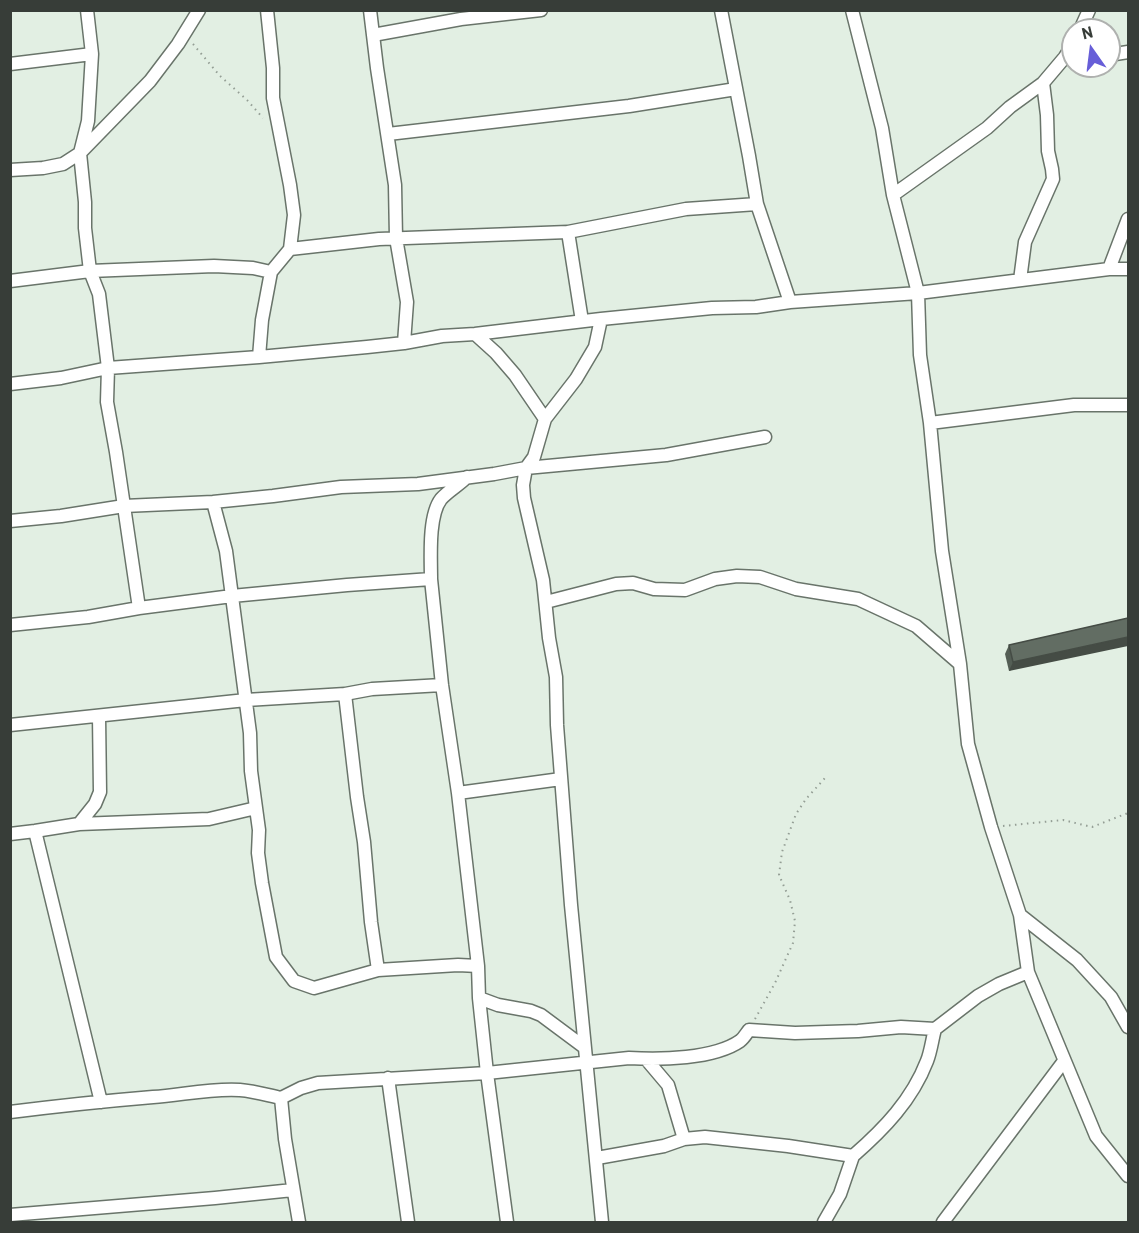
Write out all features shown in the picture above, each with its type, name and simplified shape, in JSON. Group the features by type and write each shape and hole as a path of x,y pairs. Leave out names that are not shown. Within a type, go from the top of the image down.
{"street":[{"path":"87,10 92,54 88,121 80,153 90,271 99,294 108,368 107,402 139,608"},
{"path":"10,170 63,164 80,153 150,81 178,44 199,10"},
{"path":"259,357 262,320 271,272 290,249 294,215 273,98 273,68 267,10"},
{"path":"370,10 395,185 396,238 407,302 404,343"},
{"path":"373,35 461,19 541,10"},
{"path":"721,10 757,204 790,302"},
{"path":"852,10 882,128 892,195 918,293 920,354 930,423 942,551 960,664 968,744 991,827 1020,915 1028,972 1096,1136 1128,1176"},
{"path":"10,64 92,54"},
{"path":"892,195 978,135 1010,107 1043,83 1061,65"},
{"path":"1020,280 1025,242 1053,179 1048,151 1043,83"},
{"path":"388,134 629,105 736,89"},
{"path":"290,249 379,239 568,232 686,209 757,204"},
{"path":"1109,269 1128,219"},
{"path":"568,232 582,321"},
{"path":"10,281 90,271 214,266 253,268 271,272"},
{"path":"10,384 61,378 108,368 404,343 442,336 601,319 712,308 756,307 790,302 918,293 1109,269 1128,269"},
{"path":"601,319 595,347 576,379 545,419 534,456 526,468 523,485 543,580 556,677 557,725 572,924 602,1222"},
{"path":"475,334 515,375 545,419"},
{"path":"930,423 1074,405 1128,405"},
{"path":"10,521 124,506 213,502 341,487 418,484 526,468 666,455 765,437"},
{"path":"467,477 439,502 431,530 431,579 442,685 458,793 478,966 487,1073 507,1222"},
{"path":"213,502 226,551 250,733 251,771 259,830 258,853 276,957 294,981 314,988 378,970 458,964 478,966"},
{"path":"546,602 616,584 633,583 654,589 685,590 715,579 737,576 760,577 796,589 858,599 916,626 960,664"},
{"path":"10,625 88,617 232,596 431,579"},
{"path":"10,725 246,700 442,685"},
{"path":"345,694 378,970"},
{"path":"79,824 95,804 100,792 99,716"},
{"path":"458,793 561,779"},
{"path":"10,834 79,824 209,819 256,808"},
{"path":"35,831 101,1102"},
{"path":"1020,915 1077,960 1111,997 1128,1027"},
{"path":"10,1112 222,1089 242,1090 281,1098 318,1083 487,1073 629,1058 697,1056 742,1040 749,1030 795,1033 901,1027 934,1029 978,996 1028,972"},
{"path":"479,998 541,1015 584,1047"},
{"path":"824,1222 840,1194 853,1156 870,1141 910,1096 928,1060 934,1029"},
{"path":"646,1059 668,1085 684,1139"},
{"path":"943,1222 1064,1061"},
{"path":"388,1078 408,1222"},
{"path":"281,1098 285,1139 299,1222"},
{"path":"597,1158 664,1146 684,1139 705,1137 853,1156"},
{"path":"10,1215 293,1190"}],"path":[{"path":"184,33 219,76 247,100 281,139"},
{"path":"749,1030 775,983 793,943 795,921 790,900 779,875 782,852 796,814 825,778"},
{"path":"991,827 1063,820 1092,827 1128,813"}],"building":[{"path":"1128,618 1128,637 1013,662 1009,645"}]}
